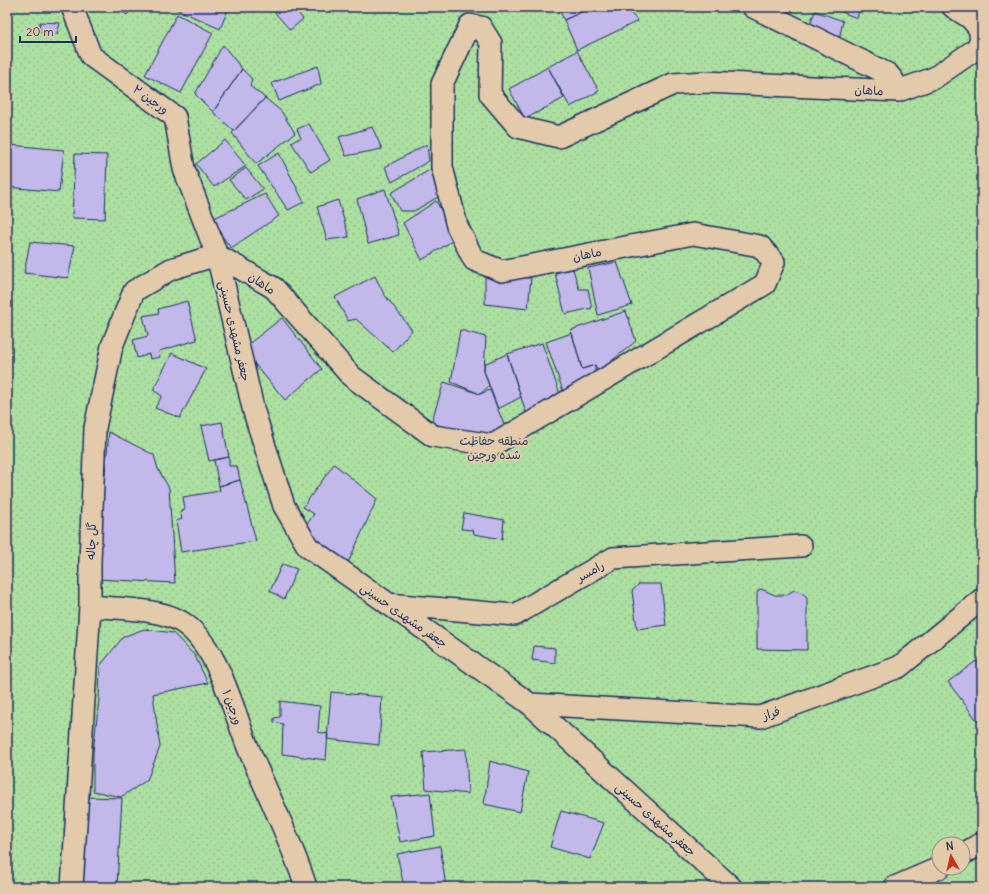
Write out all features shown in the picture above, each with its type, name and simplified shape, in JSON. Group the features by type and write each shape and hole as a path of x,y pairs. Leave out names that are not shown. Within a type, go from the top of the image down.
{"street":[{"name":"ورجین ۲","path":"72,7 91,56 175,117 184,169 217,255"},
{"path":"753,7 888,74 893,80 898,91 934,78 976,49 981,40 979,28 970,18 952,7"},
{"name":"ماهان","path":"217,255 274,288 351,376 433,436 493,445 765,284 774,262 760,246 693,234 502,271 474,260 457,226 442,167 442,84 470,26 481,27 491,43 490,94 518,127 559,137 673,84 705,82 898,91"},
{"name":"جعفر مشهدی حسینی","path":"217,255 254,412 284,506 308,547 530,704 731,887"},
{"name":"گل چاله","path":"72,887 90,606 90,563 95,428 112,346 134,291 171,269 217,255"},
{"name":"رامسر","path":"388,604 515,615 613,558 801,546"},
{"name":"فراز","path":"530,704 760,717 899,667 982,599"},
{"name":"ورجین ۱","path":"90,606 154,612 180,621 201,640 224,680 248,749 299,866 306,887"},
{"path":"971,849 982,843"},
{"path":"895,887 931,871"}],"green space":[{"name":"منطقه حفاظت شده ورجین","path":"7,7 982,7 982,887 7,887"}],"building":[{"path":"115,7 133,7 127,15"},
{"path":"172,7 229,7 220,29"},
{"path":"270,7 293,7 303,19 290,30"},
{"path":"558,7 592,7 564,20"},
{"path":"592,7 625,7 638,21 577,50 564,20"},
{"path":"829,7 860,7 857,18"},
{"path":"815,11 843,21 838,44 807,31"},
{"path":"177,14 213,33 181,93 145,75"},
{"path":"40,22 60,23 57,34 39,32"},
{"path":"223,45 242,69 213,112 195,94"},
{"path":"577,51 599,91 570,107 548,67"},
{"path":"318,66 321,84 279,101 272,83"},
{"path":"548,67 564,98 525,119 509,89"},
{"path":"242,69 252,79 250,86 265,98 234,131 213,112"},
{"path":"265,98 281,111 295,133 256,164 232,133"},
{"path":"309,124 330,160 311,172 291,142 301,138 297,129"},
{"path":"372,127 382,149 346,156 339,137"},
{"path":"225,140 246,166 214,187 196,164"},
{"path":"427,144 429,161 392,182 385,167"},
{"path":"10,145 64,150 59,192 7,187"},
{"path":"279,153 304,202 288,210 258,166"},
{"path":"75,154 107,155 105,219 72,218"},
{"path":"438,165 443,194 414,211 400,211 391,193"},
{"path":"246,168 263,189 246,200 229,180"},
{"path":"385,189 399,235 368,244 357,199"},
{"path":"265,194 279,216 231,248 210,220"},
{"path":"338,200 349,237 327,240 317,207"},
{"path":"436,201 457,238 422,260 403,223"},
{"path":"30,242 75,246 68,278 24,273"},
{"path":"617,262 632,305 598,315 588,268"},
{"path":"573,269 579,289 588,289 592,308 565,314 555,273"},
{"path":"375,276 384,294 412,330 393,352 356,319 348,321 335,297"},
{"path":"485,276 531,278 528,309 485,304"},
{"path":"187,301 197,340 159,351 160,357 150,359 149,354 137,358 133,340 148,336 143,316 159,313 158,309"},
{"path":"626,311 636,341 598,372 595,365 582,369 571,330"},
{"path":"282,318 322,369 285,400 242,349"},
{"path":"460,330 486,337 484,371 489,386 480,394 451,382"},
{"path":"572,333 582,369 595,365 595,375 565,397 546,342"},
{"path":"542,343 561,397 527,416 507,354"},
{"path":"172,353 206,369 180,418 155,408 162,396 153,390"},
{"path":"507,354 521,397 498,409 484,371 484,364"},
{"path":"444,382 480,394 490,390 505,427 484,438 431,423"},
{"path":"222,422 229,457 209,461 201,426"},
{"path":"109,432 154,455 158,469 169,488 175,583 95,579"},
{"path":"229,457 229,466 237,466 240,480 219,486 214,460"},
{"path":"334,464 377,499 348,563 301,533 314,514 303,507"},
{"path":"240,480 256,541 181,552 176,521 182,519 180,511 185,509 183,497 220,491 219,486"},
{"path":"464,513 504,520 502,539 474,534 473,530 461,529"},
{"path":"282,564 297,569 284,599 270,591"},
{"path":"639,584 661,584 666,625 637,629 632,591"},
{"path":"761,589 775,595 786,595 794,590 801,592 807,597 807,650 757,649 757,592"},
{"path":"144,629 173,633 195,656 208,683 153,694 160,747 147,780 121,797 93,791 93,752 99,699 100,666 123,637"},
{"path":"534,646 555,648 555,663 532,660"},
{"path":"976,661 982,669 982,727 948,682"},
{"path":"331,692 382,697 379,745 327,739"},
{"path":"280,701 320,706 318,732 328,734 326,760 282,754 283,724 274,722 274,718 280,717"},
{"path":"466,749 468,794 426,789 423,752"},
{"path":"490,761 528,772 520,812 484,804"},
{"path":"430,793 435,836 400,842 391,797"},
{"path":"87,797 122,798 117,887 80,887"},
{"path":"561,811 604,823 590,859 550,847"},
{"path":"440,846 446,887 404,887 397,854"}]}
